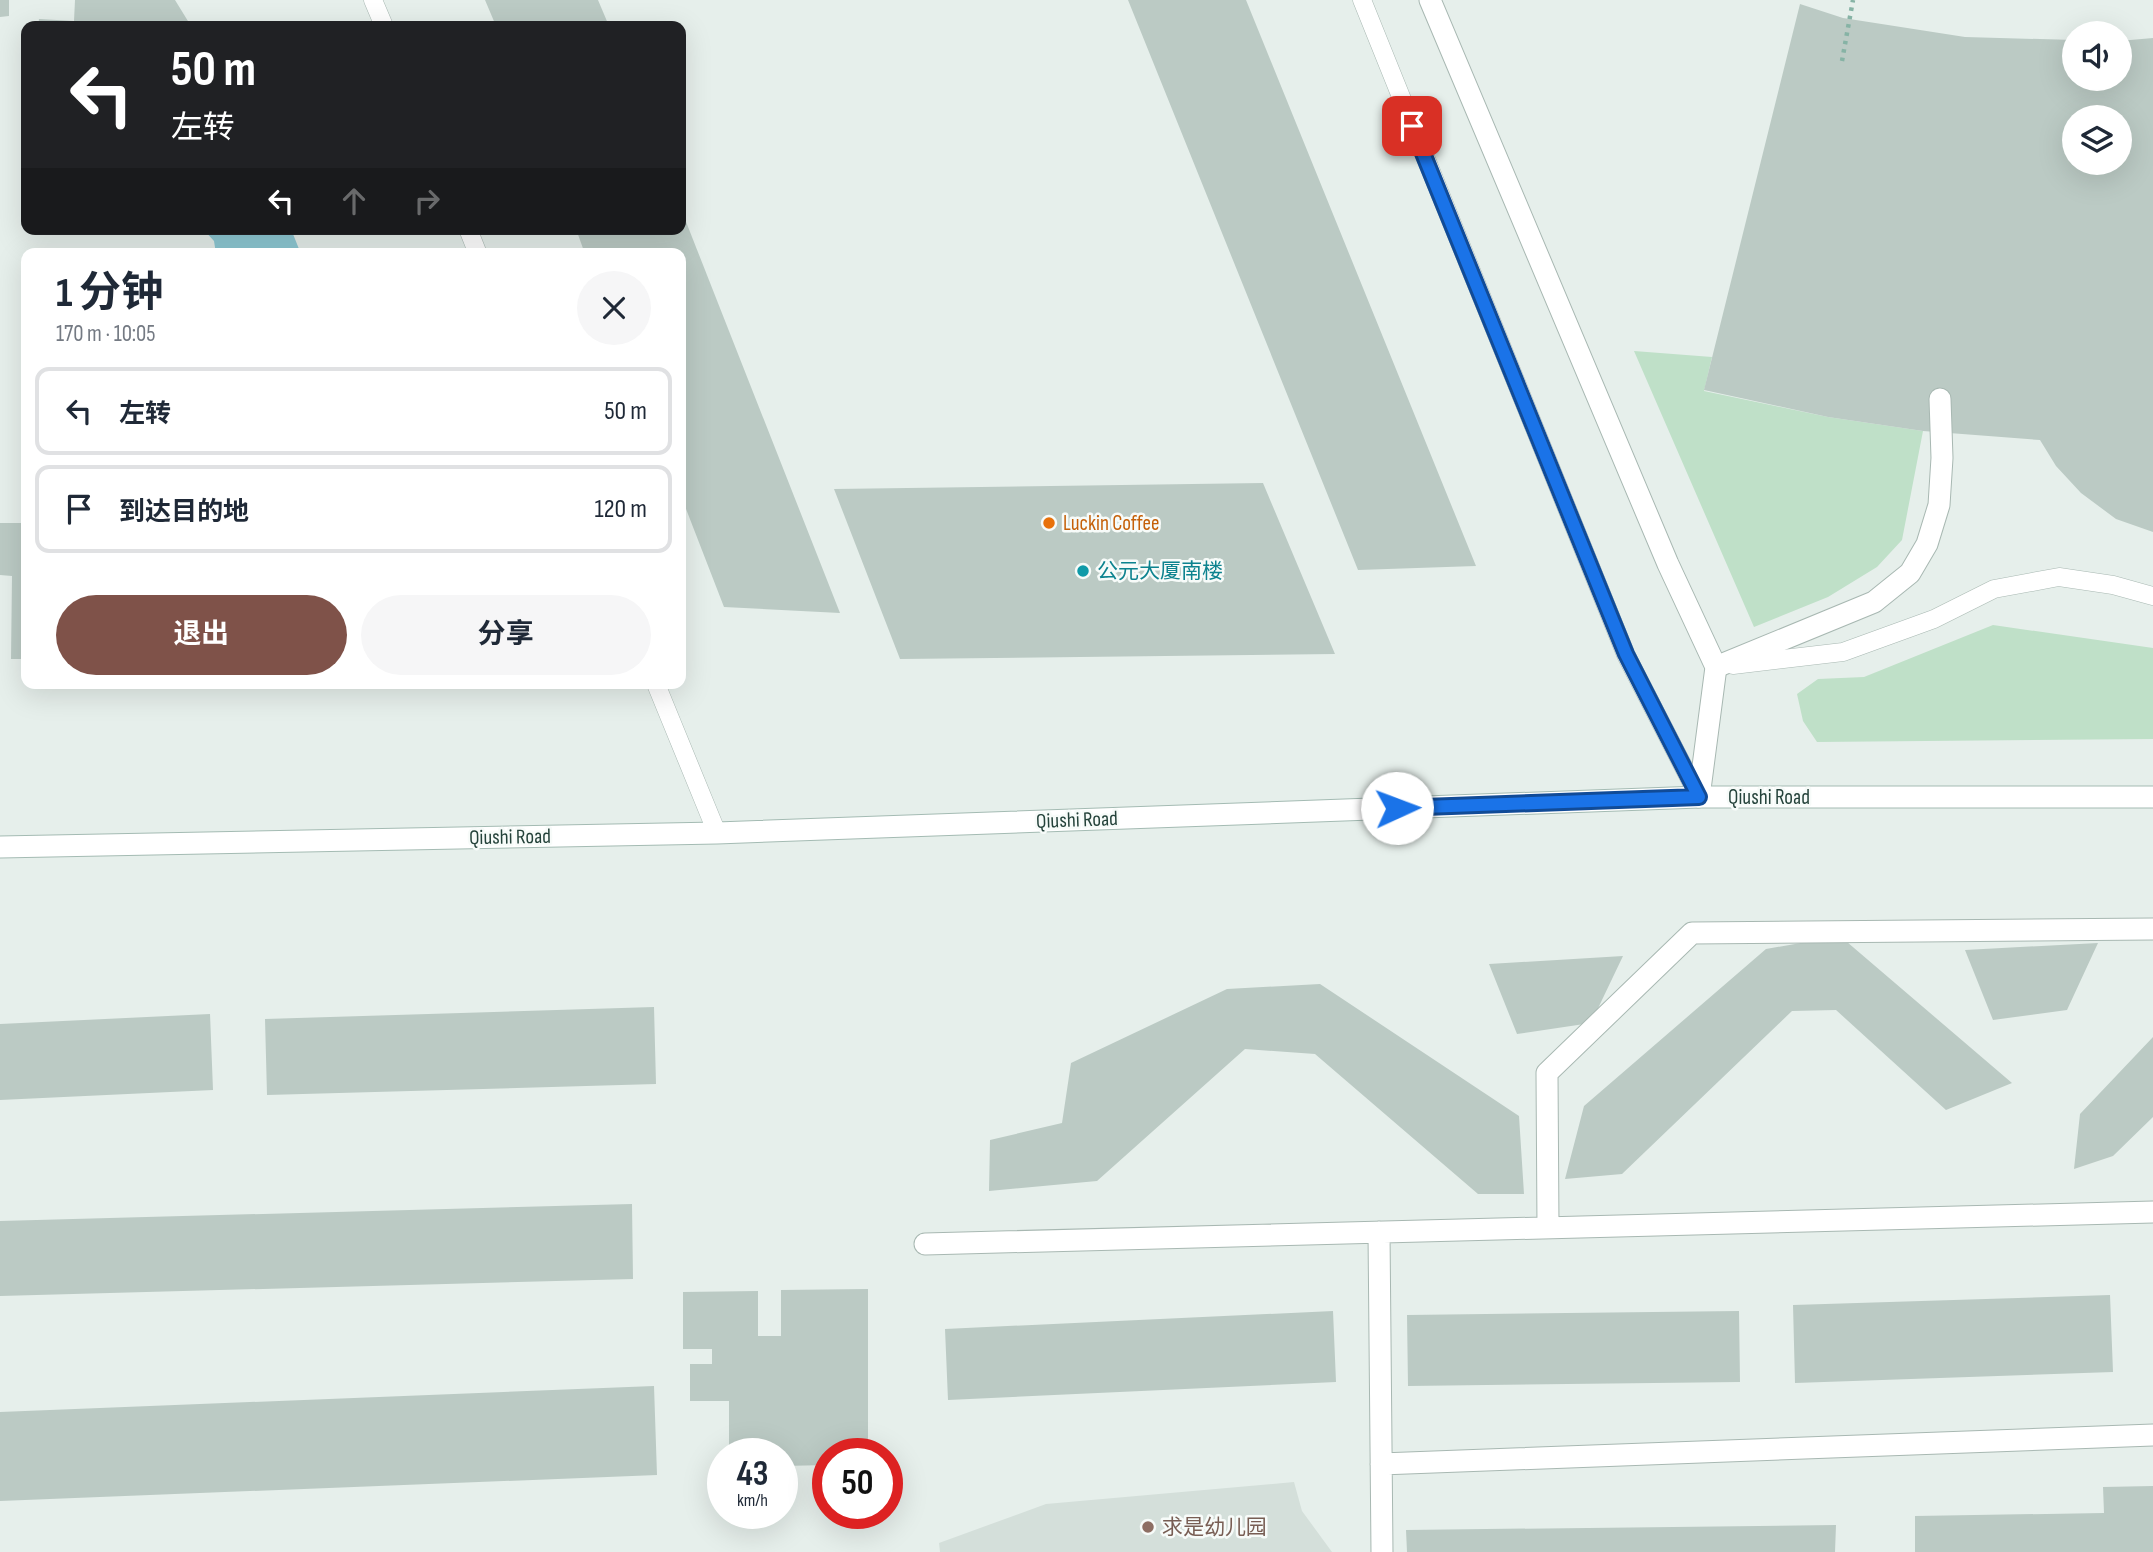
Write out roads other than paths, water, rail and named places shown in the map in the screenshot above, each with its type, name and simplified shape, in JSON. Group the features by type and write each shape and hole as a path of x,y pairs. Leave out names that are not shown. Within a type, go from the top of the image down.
{"street":[{"path":"1430,0 1668,565 1716,667 1699,797"},
{"path":"1716,667 1874,602 1910,573 1927,544 1939,505 1942,458 1940,399"},
{"name":"Qiushi Road","path":"0,847 717,834 1699,797 2153,797"},
{"path":"1548,1228 1547,1073 1692,933 2153,929"},
{"path":"925,1244 2153,1212"},
{"path":"1379,1232 1382,1552"},
{"path":"1381,1464 2153,1436"}],"lane":[{"path":"373,0 382,21"},
{"path":"1362,0 1626,654 1699,797"},
{"path":"1716,667 1843,652 1934,619 1994,589 2059,577 2113,585 2153,596"},
{"path":"658,689 717,834"}],"water":[{"path":"208,235 293,235 299,248 215,248 214,241"}],"place":[{"name":"Luckin Coffee","path":"1049,523"},
{"name":"公元大厦南楼","path":"1083,571"},
{"name":"求是幼儿园","path":"1148,1527"}]}
